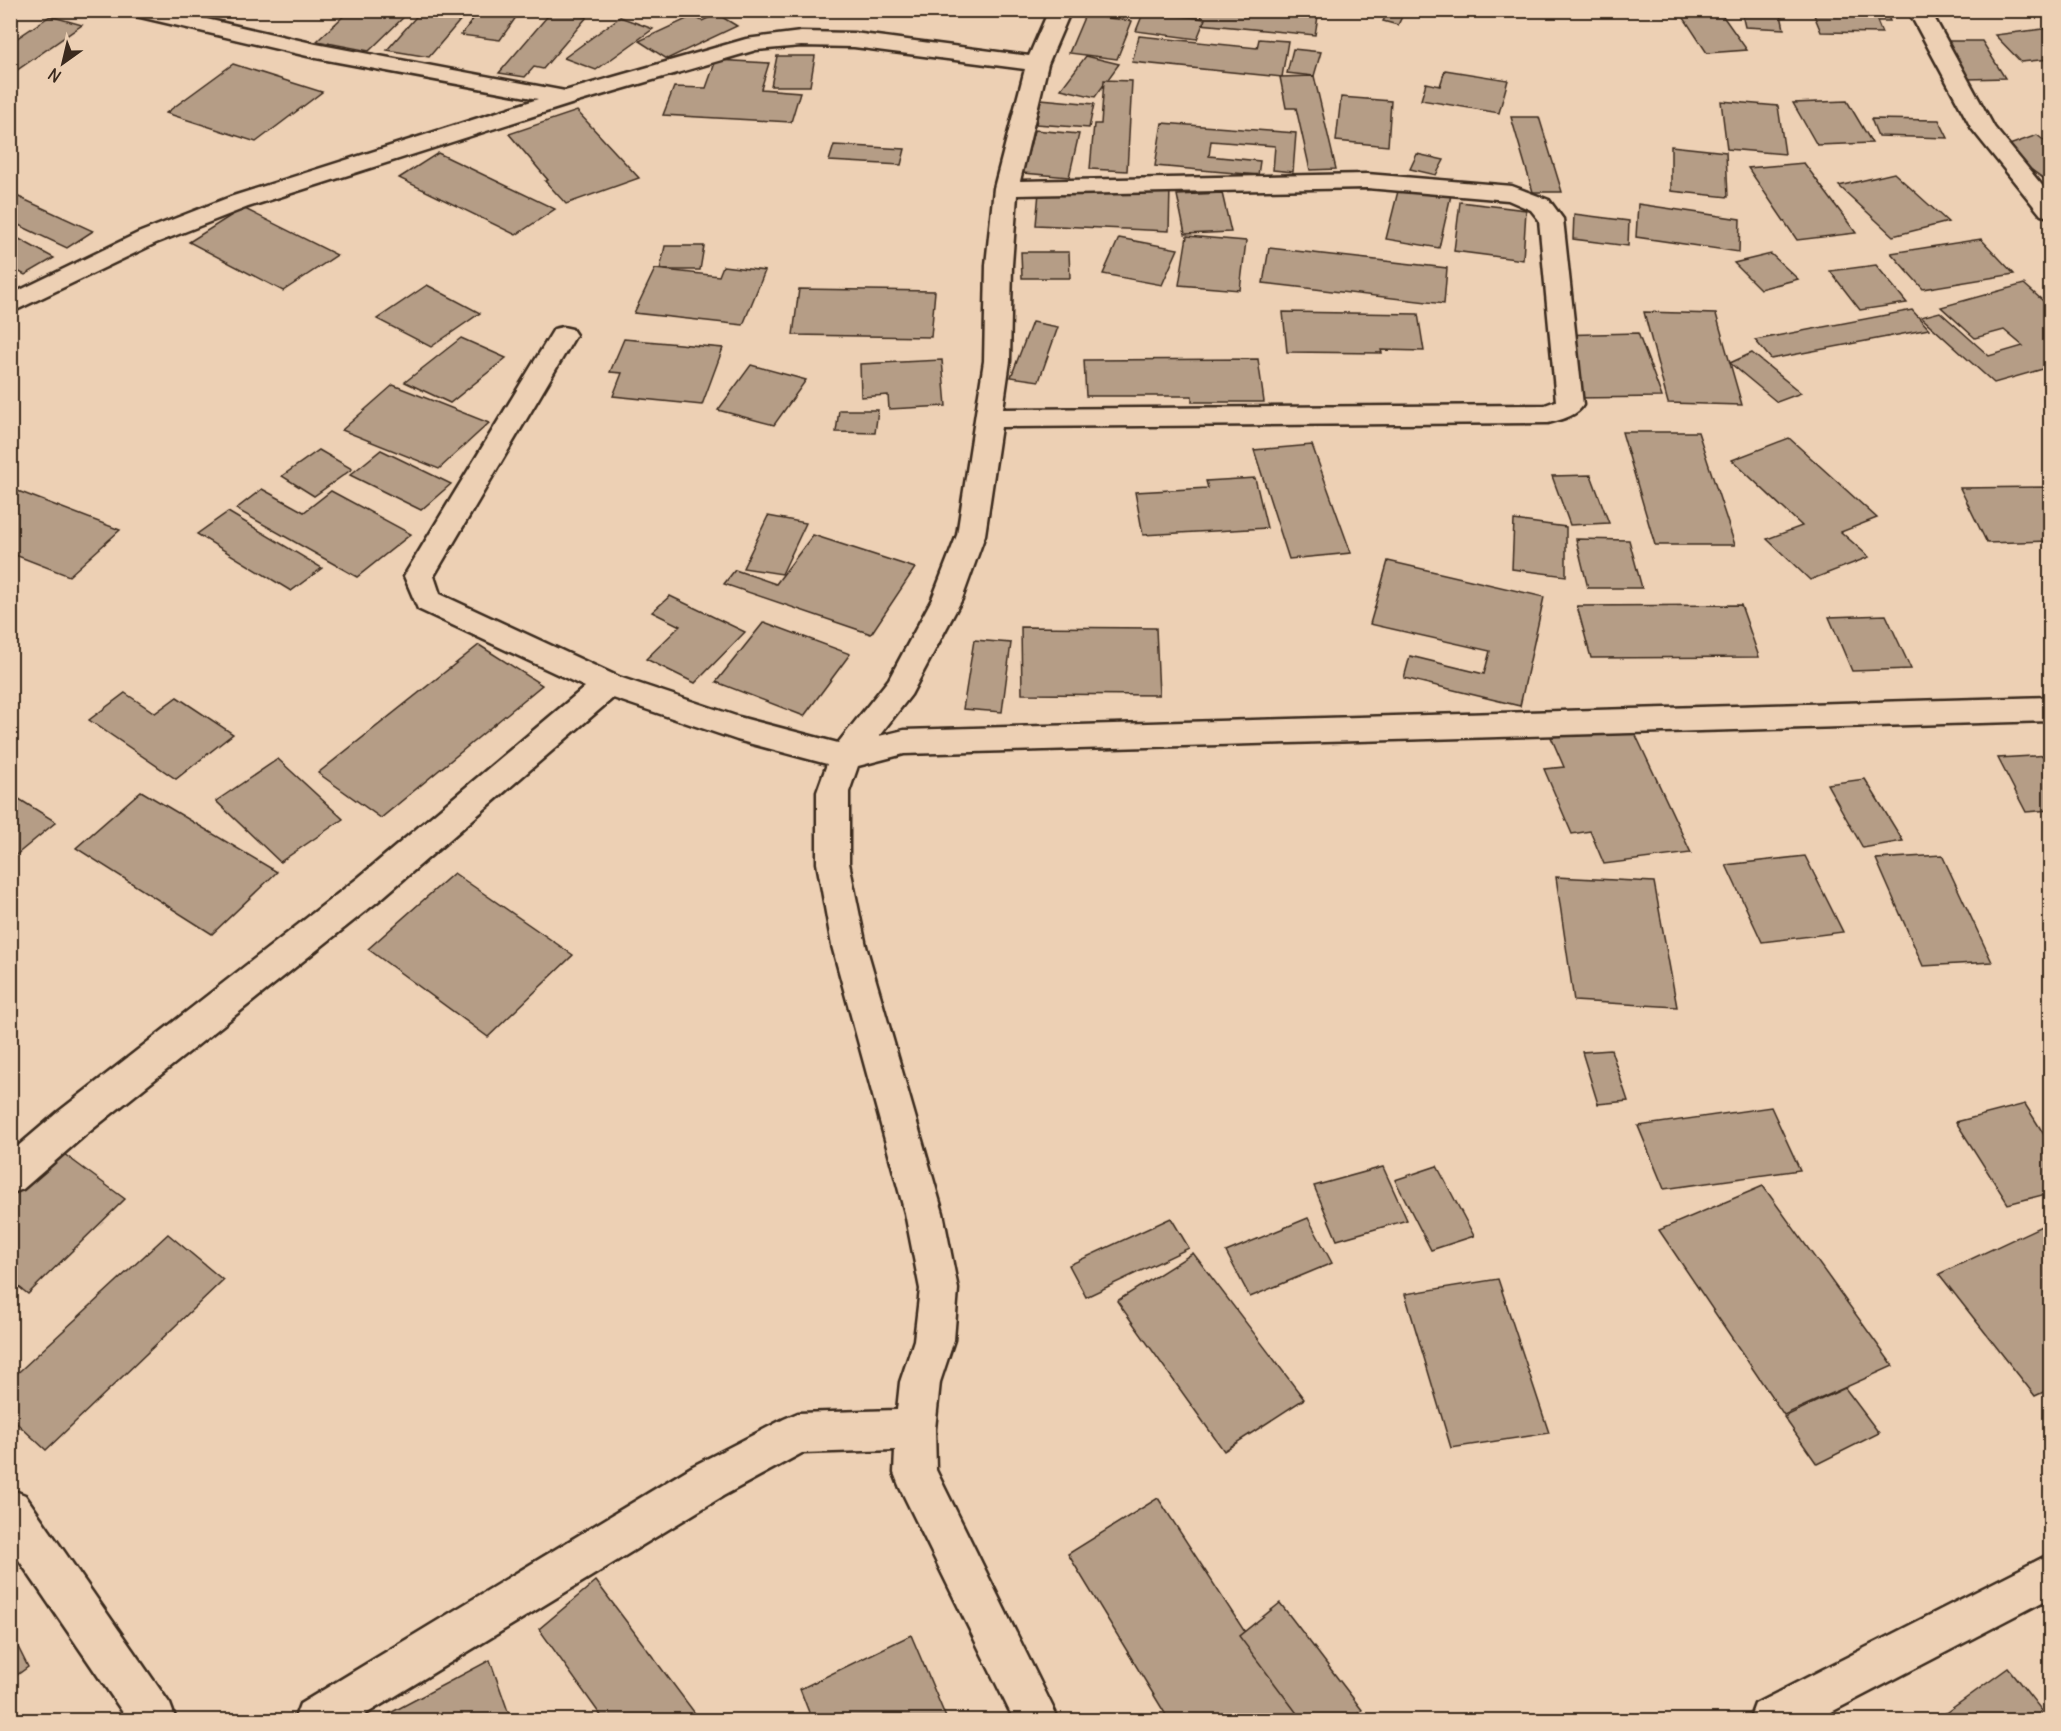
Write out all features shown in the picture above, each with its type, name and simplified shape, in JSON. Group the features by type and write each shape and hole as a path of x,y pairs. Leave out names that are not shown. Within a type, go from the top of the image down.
{"street":[{"path":"136,10 316,51 566,98"},
{"path":"1037,1720 915,1473 915,1429 920,1382 934,1340 939,1289 924,1213 849,946 833,863 833,792 845,757 900,687 947,598 971,535 997,361 999,265 1006,188 1037,64 1060,10"},
{"path":"1919,10 1984,129 2050,210"},
{"path":"10,305 147,238 239,202 566,98 754,44 801,39 854,40 1037,64"},
{"path":"989,418 1548,414 1570,405 1551,219 1540,205 1512,194 1367,181 1006,188"},
{"path":"563,334 419,576 428,602 608,685 736,728 845,757 904,742 2050,709"},
{"path":"10,1177 71,1124 370,888 608,685"},
{"path":"316,1720 708,1481 798,1433 915,1429"},
{"path":"10,1509 154,1720"},
{"path":"1799,1714 2050,1575"}],"building":[{"path":"350,10 411,10 369,51 317,41"},
{"path":"422,10 469,10 429,57 387,50"},
{"path":"480,10 521,10 500,40 461,35"},
{"path":"998,10 1022,10 1019,16 996,14"},
{"path":"1203,10 1319,10 1315,35 1200,24"},
{"path":"1389,10 1405,10 1398,25 1383,21"},
{"path":"1741,10 1780,10 1784,29 1745,27"},
{"path":"1812,10 1885,10 1890,21 1877,21 1882,33 1821,32"},
{"path":"552,11 587,17 543,69 534,67 525,77 499,73"},
{"path":"1144,11 1205,19 1197,39 1136,31"},
{"path":"1720,12 1747,50 1707,53 1682,15"},
{"path":"717,14 737,26 667,59 639,41 693,16 702,21"},
{"path":"1085,15 1132,21 1117,59 1069,53"},
{"path":"50,16 82,25 10,75 10,43"},
{"path":"620,17 653,29 596,70 564,58"},
{"path":"2050,28 2050,59 2021,62 1995,35"},
{"path":"1139,36 1257,48 1259,39 1288,41 1282,77 1132,62"},
{"path":"1946,41 1982,41 2005,78 1968,79"},
{"path":"1293,49 1321,52 1314,76 1287,73"},
{"path":"777,56 815,56 810,86 771,86"},
{"path":"1086,56 1119,64 1095,97 1061,89"},
{"path":"716,60 769,63 761,89 800,92 791,122 663,115 674,87 706,88"},
{"path":"233,64 322,92 256,142 166,113"},
{"path":"1445,70 1508,80 1499,113 1421,100 1426,83 1440,86"},
{"path":"1314,76 1336,169 1310,170 1296,108 1286,108 1280,77"},
{"path":"1104,80 1132,81 1127,171 1090,169 1094,124 1101,124"},
{"path":"1341,97 1391,101 1388,146 1336,141"},
{"path":"1041,99 1094,104 1089,128 1036,124"},
{"path":"1721,101 1778,106 1785,154 1727,149"},
{"path":"1847,101 1872,143 1817,145 1793,103"},
{"path":"577,111 639,178 566,204 509,134"},
{"path":"1511,117 1539,117 1562,192 1533,192"},
{"path":"1871,119 1939,120 1948,138 1878,136"},
{"path":"1162,123 1296,133 1293,172 1273,170 1275,146 1211,141 1209,156 1260,161 1258,175 1155,166"},
{"path":"1034,130 1079,134 1069,177 1023,173"},
{"path":"2037,135 2050,145 2050,183 2001,148"},
{"path":"834,145 905,149 901,165 829,161"},
{"path":"1671,146 1726,152 1728,197 1671,191"},
{"path":"438,153 555,209 516,235 399,178"},
{"path":"1417,154 1444,160 1436,175 1410,169"},
{"path":"1804,163 1856,233 1797,240 1748,168"},
{"path":"1894,173 1948,222 1893,236 1839,186"},
{"path":"1040,181 1170,186 1169,231 1036,225"},
{"path":"1399,187 1451,195 1439,248 1386,239"},
{"path":"10,193 93,231 67,248 10,221"},
{"path":"1222,193 1231,232 1185,234 1177,195"},
{"path":"1460,202 1526,210 1523,260 1454,251"},
{"path":"1638,204 1740,219 1739,252 1636,237"},
{"path":"243,208 337,255 283,291 189,242"},
{"path":"1574,214 1629,221 1628,246 1573,239"},
{"path":"10,234 54,258 25,275 10,267"},
{"path":"1187,236 1246,241 1240,290 1179,285"},
{"path":"1119,238 1178,249 1162,285 1103,274"},
{"path":"1981,239 2014,274 1923,289 1891,253"},
{"path":"665,246 704,246 700,270 660,270"},
{"path":"1269,248 1447,268 1444,304 1263,283"},
{"path":"1021,252 1069,252 1070,278 1022,278"},
{"path":"1771,254 1798,279 1760,289 1734,263"},
{"path":"1876,265 1907,303 1860,310 1830,271"},
{"path":"723,266 765,271 743,325 634,313 655,269 719,276"},
{"path":"2024,284 2050,307 2050,367 1994,383 1921,317 1940,312 1989,356 2023,346 2004,330 1975,338 1941,307"},
{"path":"427,285 480,313 431,347 377,319"},
{"path":"799,289 935,291 931,337 793,335"},
{"path":"1912,310 1929,329 1771,359 1755,340"},
{"path":"1283,312 1418,314 1424,351 1287,352"},
{"path":"1644,312 1716,314 1742,405 1668,403"},
{"path":"1032,322 1058,327 1039,381 1011,377"},
{"path":"1638,333 1662,397 1574,398 1553,335"},
{"path":"461,338 506,358 450,403 405,382"},
{"path":"624,339 723,348 702,405 613,396 622,373 610,372"},
{"path":"1752,353 1801,393 1777,402 1730,363"},
{"path":"1258,359 1264,402 1192,402 1192,396 1086,396 1084,360"},
{"path":"942,360 946,406 889,409 888,395 861,397 860,364"},
{"path":"751,365 806,380 774,425 718,410"},
{"path":"393,385 489,423 439,469 342,430"},
{"path":"839,410 878,410 875,433 836,432"},
{"path":"1622,432 1698,432 1735,545 1655,545"},
{"path":"1789,438 1877,518 1841,532 1869,557 1810,580 1767,539 1802,526 1732,460"},
{"path":"1312,445 1351,553 1289,559 1254,450"},
{"path":"319,450 352,469 314,496 282,476"},
{"path":"381,450 451,484 421,510 350,475"},
{"path":"1591,475 1609,523 1570,525 1552,476"},
{"path":"1255,478 1267,528 1143,535 1135,492 1208,488 1206,481"},
{"path":"2050,487 2050,541 1987,543 1960,488"},
{"path":"10,488 120,530 69,576 10,553"},
{"path":"262,489 304,512 331,491 411,534 357,577 236,509"},
{"path":"228,512 322,568 291,591 197,534"},
{"path":"768,516 806,523 782,574 743,568"},
{"path":"1514,520 1566,527 1566,576 1512,569"},
{"path":"813,535 915,568 871,634 724,584 735,570 776,584"},
{"path":"1576,539 1629,540 1642,588 1588,588"},
{"path":"1388,561 1544,597 1520,706 1404,678 1410,656 1484,674 1490,651 1370,624"},
{"path":"670,596 745,632 695,683 646,659 680,626 652,612"},
{"path":"1741,605 1759,657 1591,658 1577,606"},
{"path":"1886,615 1911,669 1852,671 1829,617"},
{"path":"764,622 850,654 804,716 716,682"},
{"path":"1021,627 1156,628 1159,695 1022,694"},
{"path":"974,640 1011,643 1002,712 963,709"},
{"path":"479,645 542,685 381,818 318,773"},
{"path":"125,693 155,713 177,697 233,734 176,779 89,720"},
{"path":"1632,727 1691,853 1604,864 1590,831 1572,834 1544,769 1564,767 1551,737"},
{"path":"2050,755 2050,810 2026,812 1998,758"},
{"path":"278,759 343,819 280,862 216,801"},
{"path":"1865,779 1903,841 1863,848 1827,784"},
{"path":"141,791 277,872 212,934 76,848"},
{"path":"19,799 56,822 10,860 10,806"},
{"path":"1942,855 1992,962 1923,966 1876,859"},
{"path":"1805,856 1843,932 1762,942 1726,865"},
{"path":"454,873 573,955 488,1037 368,949"},
{"path":"1556,877 1654,882 1677,1007 1574,1001"},
{"path":"1611,1050 1628,1101 1598,1104 1582,1052"},
{"path":"2025,1104 2050,1144 2050,1193 2008,1204 1956,1122"},
{"path":"1771,1107 1800,1170 1664,1189 1638,1126"},
{"path":"60,1151 125,1199 28,1294 10,1280 10,1197"},
{"path":"1437,1166 1474,1236 1431,1250 1395,1180"},
{"path":"1383,1167 1407,1220 1337,1240 1314,1186"},
{"path":"1763,1186 1893,1366 1784,1415 1659,1230"},
{"path":"1171,1218 1189,1248 1086,1297 1069,1265"},
{"path":"1308,1218 1332,1263 1250,1297 1226,1252"},
{"path":"2050,1222 2050,1389 2035,1396 1939,1274"},
{"path":"168,1234 223,1280 46,1450 10,1417 10,1380"},
{"path":"1193,1253 1304,1399 1224,1451 1117,1301"},
{"path":"1498,1279 1549,1433 1451,1448 1405,1294"},
{"path":"1845,1388 1879,1433 1817,1464 1784,1417"},
{"path":"1158,1498 1302,1720 1169,1720 1068,1554"},
{"path":"596,1581 700,1720 604,1720 539,1629"},
{"path":"1280,1603 1362,1710 1350,1720 1302,1720 1239,1636"},
{"path":"10,1631 28,1667 10,1680"},
{"path":"911,1635 947,1720 812,1720 800,1689"},
{"path":"490,1660 511,1720 379,1719"},
{"path":"2008,1668 2047,1717 2042,1720 1936,1720"}]}
